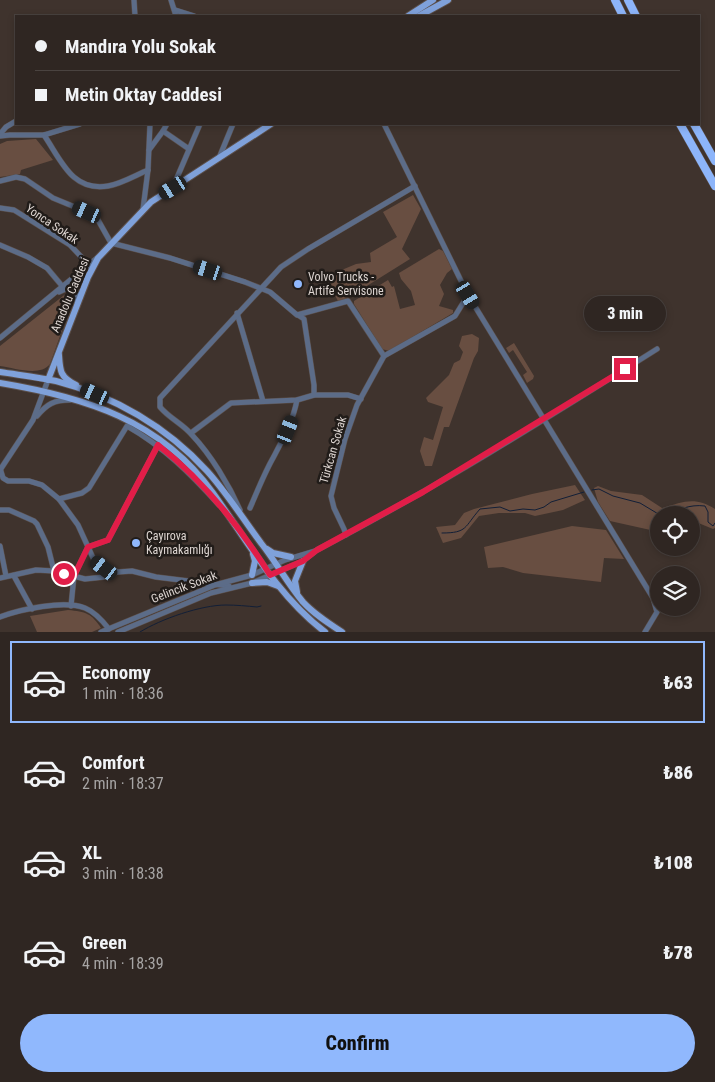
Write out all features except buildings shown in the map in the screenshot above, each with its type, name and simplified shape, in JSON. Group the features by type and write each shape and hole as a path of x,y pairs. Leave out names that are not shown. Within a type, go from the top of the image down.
{"highway":[{"path":"616,0 623,15"},
{"path":"628,0 636,15"},
{"path":"681,125 715,186"},
{"path":"695,125 715,161"}],"main road":[{"path":"410,15 433,0"},
{"path":"421,15 448,0"},
{"name":"Anadolu Caddesi","path":"48,380 88,277 98,258 111,243 143,209 269,125"},
{"path":"59,352 60,370 65,379 143,418 184,448 213,478 308,607 342,632"},
{"path":"0,372 48,380 109,400"},
{"path":"0,383 81,400 124,418 151,434 176,453 212,491 268,572 299,609 323,631"},
{"path":"249,546 255,561 252,575"},
{"path":"264,547 272,553 291,557"},
{"path":"297,593 296,581 303,561"},
{"path":"252,583 267,582 280,586"},
{"path":"327,622 346,632"}],"street":[{"path":"134,0 135,15"},
{"path":"171,0 175,13 188,15"},
{"path":"0,135 6,127 15,122"},
{"path":"0,135 44,135 77,125"},
{"path":"143,209 148,170 150,125"},
{"path":"149,150 166,125"},
{"path":"173,188 200,125"},
{"path":"219,158 234,125"},
{"path":"384,125 468,295 653,598 657,612 645,632"},
{"path":"163,131 189,149"},
{"path":"44,135 68,172 80,183 93,186 109,186 148,170"},
{"path":"0,181 16,177 24,179 53,198 87,212 98,220 111,243 170,258 246,282 270,292 304,319 314,395"},
{"path":"245,522 232,490 191,433 160,407 160,398 281,267 415,186"},
{"name":"Yonca Sokak","path":"0,208 14,210 70,245 90,265"},
{"path":"0,245 47,268 63,287"},
{"path":"0,338 98,258"},
{"path":"52,295 64,290 73,290 77,294 76,304"},
{"path":"297,315 348,301 384,356 455,316 468,295"},
{"path":"237,313 263,401"},
{"path":"317,550 423,492 544,420 657,349"},
{"name":"Türkcan Sokak","path":"346,535 334,508 331,496 345,439 361,398 384,356"},
{"path":"33,420 48,380"},
{"path":"191,433 231,403 297,400 314,395 348,395 361,398"},
{"path":"81,400 54,401 43,409 33,420 9,458 0,468 3,478 8,482 30,481 42,485 59,499 78,525 94,560 104,568 118,572"},
{"path":"250,508 272,459 288,430 297,400"},
{"path":"59,499 89,488 127,426 158,445 182,465 232,521"},
{"path":"70,606 74,576 88,547 108,540 158,445"},
{"path":"0,510 9,510 37,524 48,547 54,571"},
{"path":"0,546 3,577 32,571 54,571 85,579 132,571 156,577 234,587"},
{"name":"Gelincik Sokak","path":"118,632 211,593 252,583 276,564 291,557 317,550"},
{"name":"Gelincik Sokak","path":"101,632 215,585 252,575 281,570 303,561 317,550"},
{"path":"14,576 32,609"},
{"path":"0,617 57,605 70,606 84,608 97,615 108,628"}],"shaded area":[{"path":"36,139 53,160 21,170 20,174 0,177 0,144 7,141"},
{"path":"413,195 421,209 402,249 410,259 346,299 338,301 325,277 356,264 371,262 370,253 397,237 383,212"},
{"path":"439,249 443,251 452,269 447,273 440,285 444,294 439,306 453,310 453,313 389,351 382,349 354,304 354,301 388,280 392,287 394,286 400,309 415,305 411,291 401,279 399,273"},
{"path":"68,292 72,292 74,297 50,364 46,368 34,371 0,366 0,346"},
{"path":"472,334 479,338 478,351 449,427 444,427 432,466 425,466 420,451 424,437 433,440 443,407 428,402 426,398 449,375 454,363 460,360 463,352 459,346 462,336"},
{"path":"514,343 534,376 527,383 523,375 527,372 513,350 509,353 506,348"},
{"path":"575,485 585,500 563,510 535,516 525,513 499,513 479,516 461,538 443,543 436,527 455,525 464,513 474,509"},
{"path":"598,486 611,491 642,495 659,506 650,506 650,530 610,521 598,502 594,488"},
{"path":"689,501 708,505 715,509 715,528 713,529 700,524 700,506 669,506"},
{"path":"572,526 606,530 624,559 604,558 601,582 523,573 503,567 488,568 484,547"},
{"path":"68,610 87,614 101,628 92,632 37,632 30,616"}],"waterway":[{"path":"592,490 599,489 613,496 640,503 650,509"},
{"path":"442,533 457,532 465,528 480,509 500,507 510,511 535,510 551,502 584,492"},
{"path":"700,506 705,506 708,512 708,522 713,526 715,523"},
{"path":"140,632 170,618 205,607 226,605 261,606"}],"place":[{"name":"Volvo Trucks - Artife Servisone","path":"298,284"},
{"name":"Çayırova Kaymakamlığı","path":"136,543"}],"route":[{"path":"64,574 74,576 88,547 108,540 158,445 182,465 208,493 232,521 270,575 303,561 317,550 423,492 625,369"}]}
